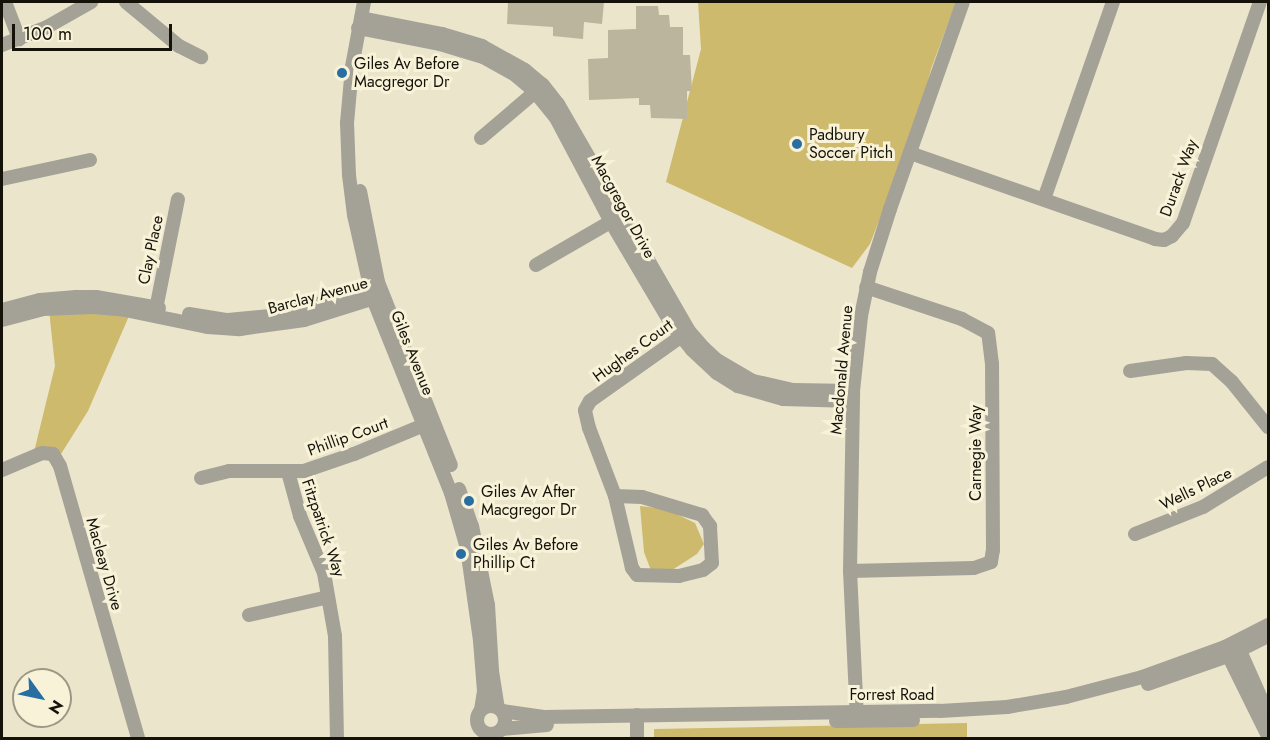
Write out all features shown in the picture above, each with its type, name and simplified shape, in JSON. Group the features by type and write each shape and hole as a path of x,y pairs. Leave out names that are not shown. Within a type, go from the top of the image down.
{"street":[{"path":"5,2 19,39"},
{"path":"2,45 47,27 91,2"},
{"path":"126,2 179,46 201,57"},
{"name":"Giles Avenue","path":"364,2 364,24"},
{"name":"Giles Avenue","path":"374,2 364,24 349,89 348,153 354,215 376,290 428,424 451,493 472,568 484,691 481,710"},
{"name":"Macdonald Avenue","path":"857,716 850,571 853,396 866,287 963,2"},
{"path":"1044,199 1113,2"},
{"name":"Durack Way","path":"910,153 1155,239 1164,240 1172,236 1183,223 1260,2"},
{"name":"Macgregor Drive","path":"364,24 442,34 482,46 511,59 564,115 616,219 685,334 717,360 753,381 792,390 853,396"},
{"path":"481,138 539,88"},
{"path":"2,179 90,160"},
{"name":"Clay Place","path":"155,311 178,199"},
{"path":"536,265 616,219"},
{"name":"Carnegie Way","path":"850,571 974,568 991,562 993,550 992,364 988,333 962,319 866,287"},
{"name":"Barclay Avenue","path":"2,321 43,309 80,307 155,311 215,319 263,318 376,290"},
{"name":"Barclay Avenue","path":"2,310 40,300 96,297 155,311"},
{"name":"Hughes Court","path":"615,496 642,497 702,515 710,526 712,562 702,570 678,576 637,575 632,568 615,496 589,428 585,410 590,401 685,334"},
{"path":"1130,371 1186,363 1212,364 1232,382 1269,427"},
{"name":"Giles Avenue","path":"428,424 466,507 478,548 488,604 492,671 500,709"},
{"name":"Phillip Court","path":"201,478 229,471 288,472 326,465 428,424"},
{"name":"Macleay Drive","path":"2,470 42,453 53,454 60,465 138,738"},
{"name":"Wells Place","path":"1135,534 1203,507 1269,467"},
{"name":"Fitzpatrick Way","path":"288,472 300,516 324,573 335,636 337,738"},
{"path":"249,615 328,597"},
{"name":"Forrest Road","path":"1232,649 1269,625"},
{"name":"Forrest Road","path":"501,733 542,725 637,726 857,716 959,718 1060,706 1166,679 1232,649 1269,636"},
{"path":"1232,649 1269,714"},
{"path":"1232,649 1269,736"},
{"path":"488,706 500,709 505,721 501,733 483,735 476,721 481,710 488,706"},
{"name":"Forrest Road","path":"500,709 534,717 637,726"}],"shaded area":[{"path":"698,2 956,2 931,69 919,117 870,244 852,268 666,182 701,49"},
{"path":"49,310 129,316 88,411 61,454 33,456 55,366"},
{"path":"640,506 666,509 695,523 704,544 697,554 655,581 644,552"},
{"path":"967,723 967,738 654,738 654,729"}],"building":[{"path":"508,2 604,2 602,24 584,22 583,39 553,36 553,27 507,24"},
{"path":"636,6 658,6 659,15 669,15 670,27 683,27 683,55 690,55 692,91 687,91 687,119 651,118 650,105 639,105 639,98 589,100 588,59 608,58 608,30 636,29"}],"place":[{"name":"Giles Av Before Macgregor Dr","path":"342,73"},
{"name":"Padbury Soccer Pitch","path":"797,144"},
{"name":"Giles Av After Macgregor Dr","path":"469,501"},
{"name":"Giles Av Before Phillip Ct","path":"461,554"}]}
